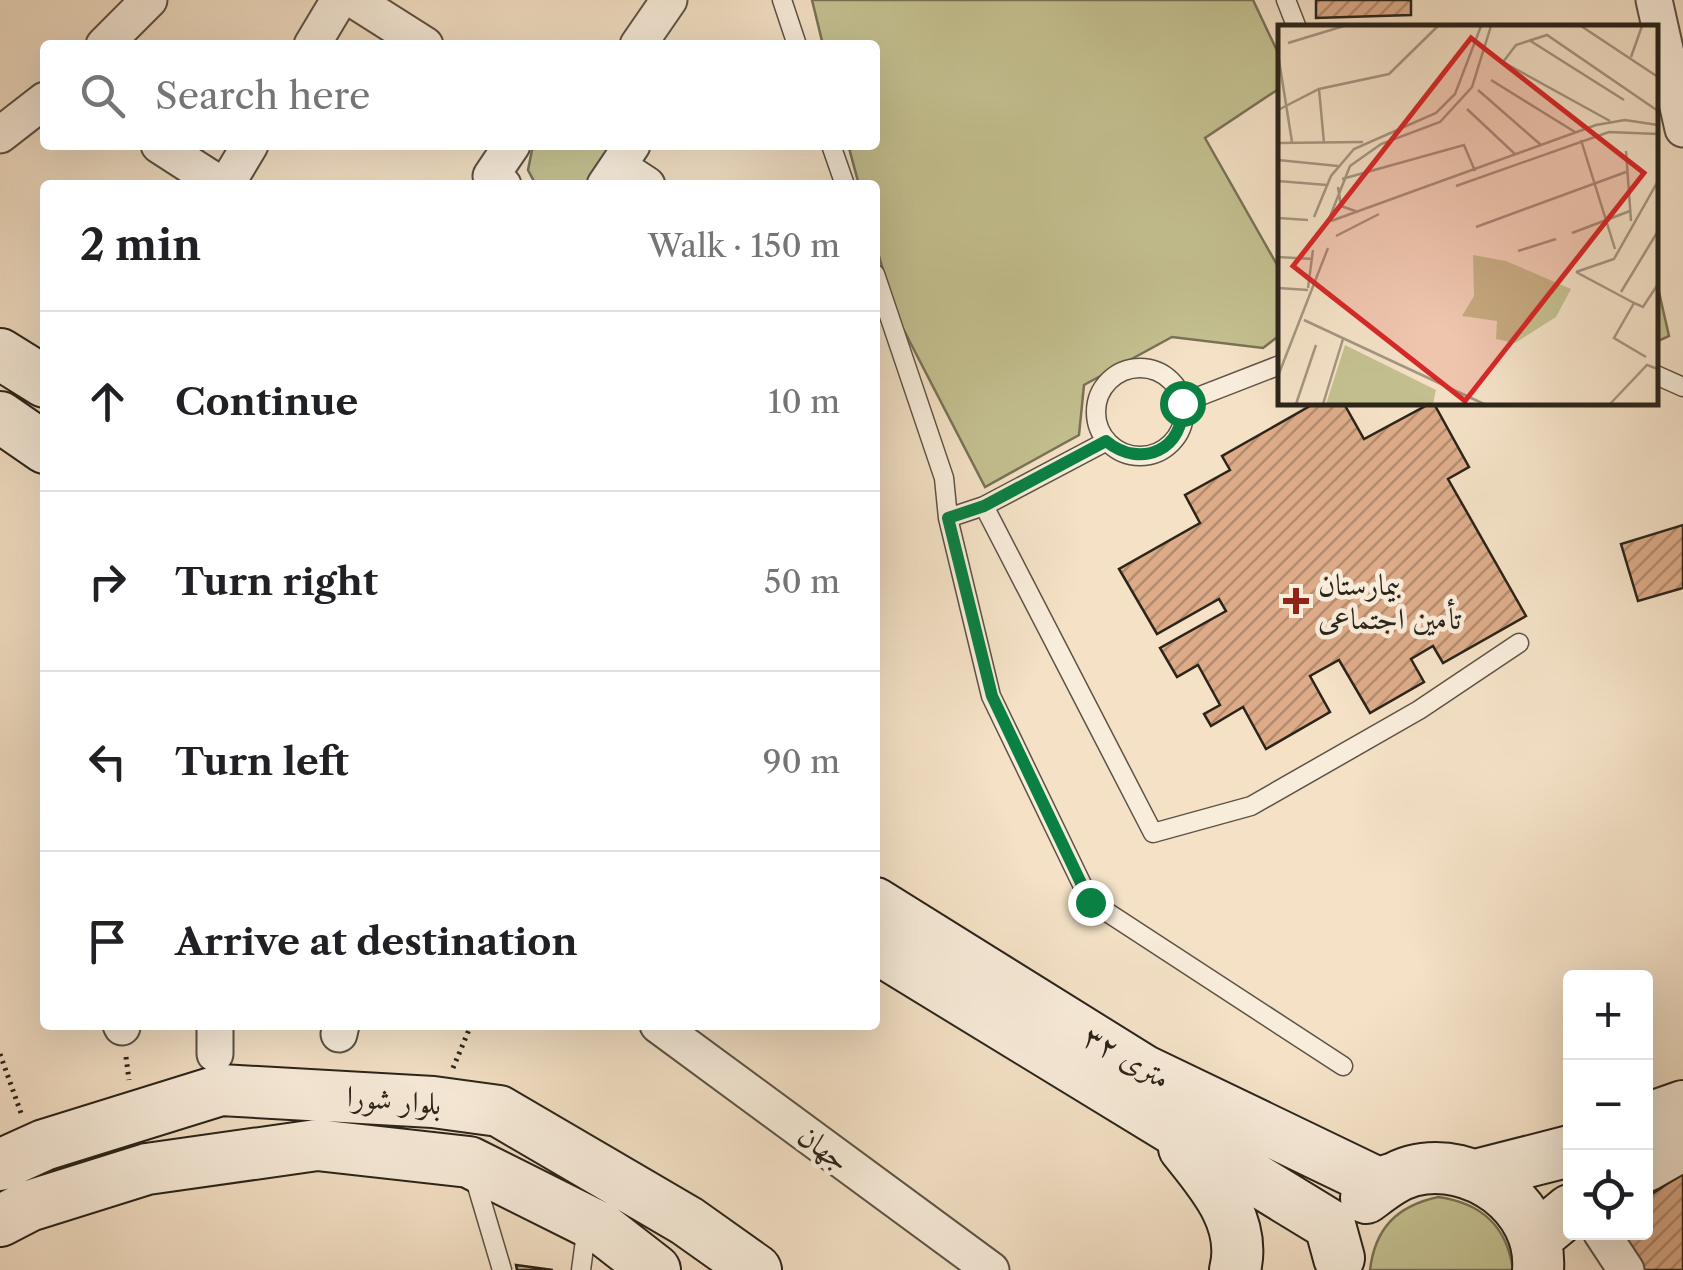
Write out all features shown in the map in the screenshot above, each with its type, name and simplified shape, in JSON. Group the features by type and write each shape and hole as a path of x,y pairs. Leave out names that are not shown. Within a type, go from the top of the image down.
{"main road":[{"path":"0,354 40,379"},
{"path":"0,417 40,445"},
{"name":"۳۲ متری","path":"880,906 1144,1070 1380,1184 1392,1179"},
{"name":"۳۲ متری","path":"880,951 1330,1225 1339,1264"},
{"name":"بلوار شورا","path":"17,1157 222,1090 434,1102 499,1111 686,1221 756,1270"},
{"path":"1653,1117 1683,1106"},
{"path":"1158,1118 1223,1196 1233,1225 1234,1270"},
{"name":"بلوار شورا","path":"0,1222 29,1206 147,1168 230,1154 318,1146 468,1162 588,1222 655,1270"},
{"path":"1653,1162 1683,1146"},
{"path":"1339,1264 1347,1226 1365,1199 1392,1179 1433,1168 1476,1175 1563,1152"},
{"path":"1476,1175 1517,1206 1548,1240"}],"street":[{"path":"109,40 149,0"},
{"path":"315,40 339,0"},
{"path":"354,0 416,40"},
{"path":"641,40 669,0"},
{"path":"1654,0 1674,104"},
{"path":"0,135 40,104"},
{"path":"167,150 216,180"},
{"path":"227,180 247,150"},
{"path":"496,180 491,176 509,150"},
{"name":"جهان","path":"665,1030 991,1270"},
{"path":"1605,1240 1626,1270"}],"lane":[{"path":"782,0 795,40"},
{"path":"1286,0 1296,25"},
{"path":"833,150 842,180"},
{"path":"880,289 944,478 948,518 992,696 1090,902 1343,1066"},
{"path":"1182,403 1278,365"},
{"path":"1126,370 1155,371 1168,378 1182,403 1180,431 1160,452 1131,456 1106,441 1095,415 1097,400 1114,376 1126,370"},
{"path":"1658,376 1683,387"},
{"path":"948,518 984,506 1106,441"},
{"path":"984,506 1153,833 1251,806 1419,710 1520,644"},
{"path":"468,1162 502,1270"},
{"path":"581,1270 588,1222"}],"path":[{"path":"123,1030 134,1118"},
{"path":"453,1068 469,1030"},
{"path":"0,1054 17,1157"}],"shaded area":[{"path":"812,0 1253,0 1278,53 1278,89 1205,138 1278,266 1278,337 1263,348 1172,337 1084,385 1079,435 985,487 896,315 880,259 880,180 858,180 850,150 880,150 880,40 822,40"},
{"path":"532,150 614,150 594,180 533,180 528,170"},
{"path":"1658,288 1669,336 1658,341"},
{"path":"1438,1197 1467,1205 1490,1219 1505,1241 1513,1270 1370,1270 1377,1242 1390,1221 1411,1206"}],"building":[{"path":"1316,0 1411,0 1411,15 1316,18"},
{"path":"1312,405 1345,405 1364,439 1427,405 1435,405 1469,467 1448,479 1526,616 1443,663 1433,646 1411,659 1424,682 1370,713 1339,660 1310,676 1330,712 1266,749 1243,707 1211,726 1204,714 1220,705 1198,665 1177,677 1160,648 1226,611 1219,599 1157,634 1119,569 1200,523 1185,495 1230,470 1222,456"},
{"path":"1683,525 1683,588 1638,601 1621,544"},
{"path":"1683,1173 1683,1270 1643,1270 1622,1240 1653,1240 1653,1193"},
{"path":"516,1265 553,1270 517,1270"}],"place":[{"name":"بیمارستان تأمین اجتماعی","path":"1296,601"}],"route":[{"path":"1090,902 992,696 948,518 984,506 1106,441 1131,456 1160,452 1180,431 1182,403"}]}
